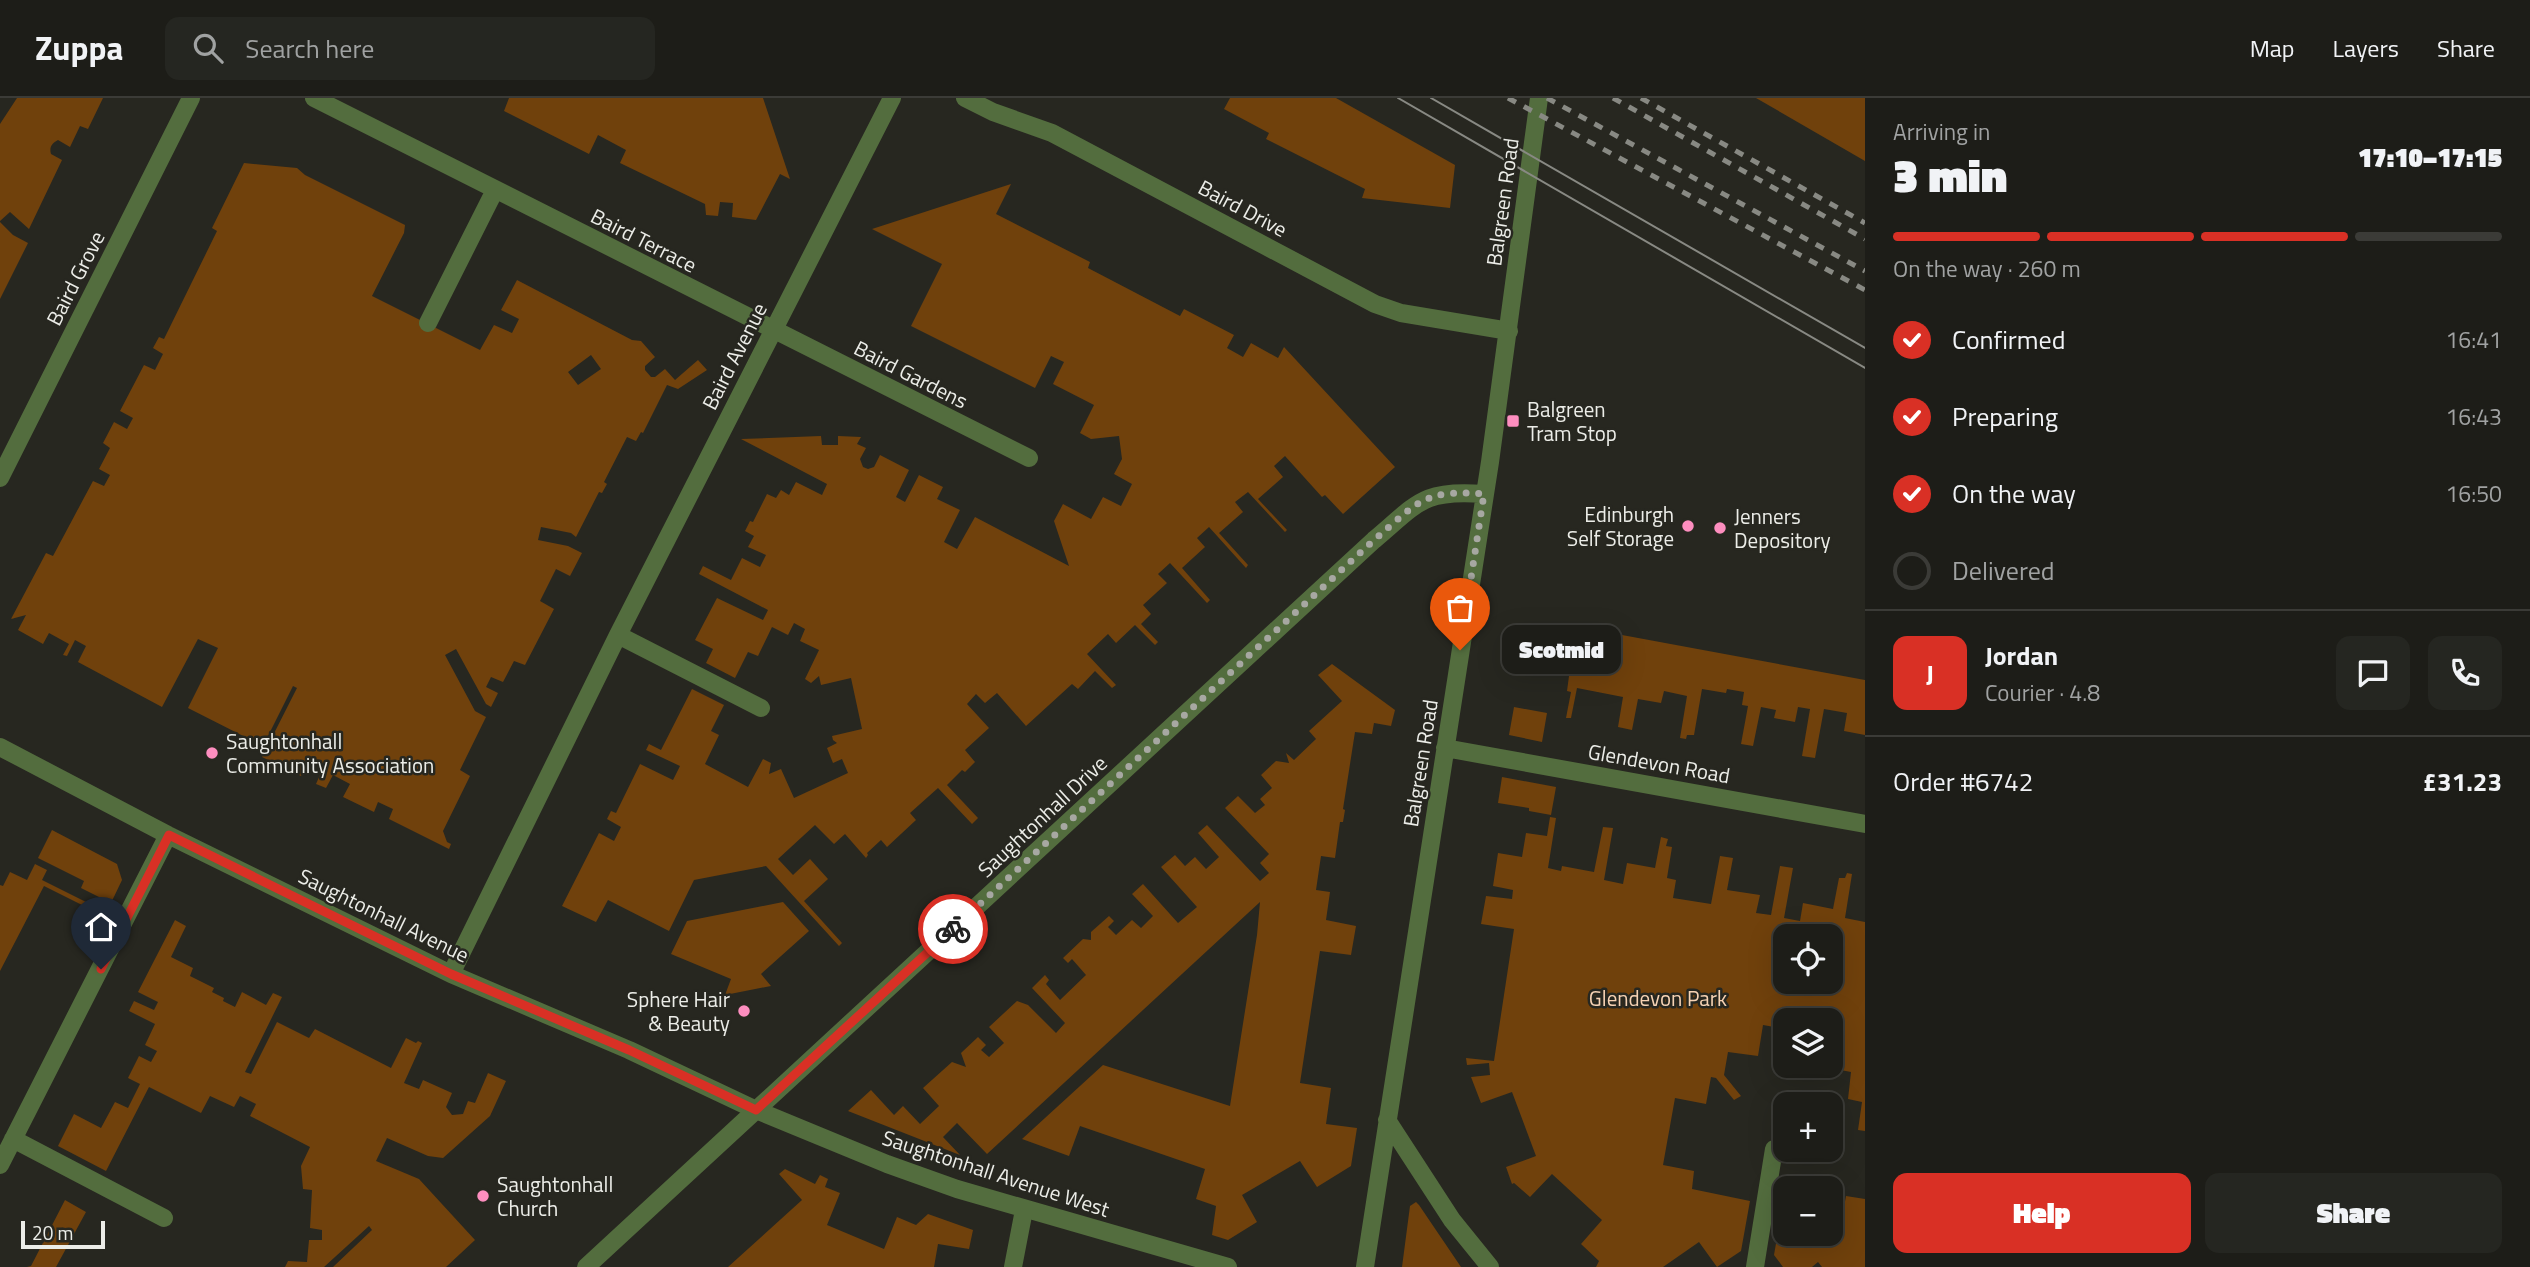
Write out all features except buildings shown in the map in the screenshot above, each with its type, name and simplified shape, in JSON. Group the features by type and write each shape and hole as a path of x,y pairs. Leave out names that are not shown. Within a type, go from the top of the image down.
{"street":[{"name":"Baird Grove","path":"0,478 191,98"},
{"name":"Baird Terrace","path":"314,98 772,330"},
{"name":"Baird Avenue","path":"451,974 618,635 892,98"},
{"name":"Baird Drive","path":"965,98 1052,133 1375,304 1401,313 1509,331"},
{"name":"Balgreen Road","path":"1365,1267 1509,331 1517,245 1539,98"},
{"path":"428,323 495,190"},
{"name":"Baird Gardens","path":"772,330 1029,458"},
{"name":"Saughtonhall Drive","path":"586,1267 1374,540 1428,497 1440,493 1484,494"},
{"path":"618,635 761,708"},
{"name":"Saughtonhall Avenue","path":"0,747 169,835 451,974 629,1050 756,1110"},
{"name":"Glendevon Road","path":"1445,748 1865,824"},
{"path":"0,1165 169,835"},
{"name":"Saughtonhall Avenue West","path":"756,1110 887,1164 1024,1210 1228,1267"},
{"path":"1387,1120 1452,1220 1490,1267"},
{"path":"13,1139 164,1218"},
{"path":"1755,1267 1773,1155"},
{"path":"1013,1267 1024,1210"}],"green space":[{"path":"17,98 103,98 88,129 80,126 70,147 58,140 50,149 51,154 62,160 29,229 10,212 0,221 0,124"},
{"path":"509,98 763,98 790,179 780,174 756,220 732,217 733,203 720,202 718,216 706,215 705,204 620,163 626,150 598,135 589,154 504,111"},
{"path":"1230,98 1336,98 1455,165 1450,208 1362,198 1365,189 1266,139 1269,133 1224,109"},
{"path":"1756,98 1865,98 1865,161"},
{"path":"244,163 297,168 305,175 405,225 404,233 372,296 480,350 494,325 512,333 519,319 501,310 517,280 632,340 641,341 655,357 645,366 651,377 665,369 675,380 698,360 707,370 678,389 667,385 643,433 641,432 636,441 627,437 604,482 607,484 602,493 599,492 576,537 571,533 541,527 538,540 568,546 582,553 570,576 556,569 540,601 554,609 525,665 514,661 503,682 491,677 486,687 498,693 491,707 486,704 456,649 445,655 475,711 486,717 460,770 470,776 443,831 447,842 451,844 449,849 389,819 393,809 378,802 374,812 343,797 350,784 333,775 326,788 316,784 323,768 308,761 301,776 262,757 297,688 293,686 263,746 188,708 218,648 198,639 162,707 78,662 86,646 75,640 67,656 63,655 69,644 49,633 43,644 18,630 26,615 11,619 46,553 53,556 93,481 104,486 110,475 99,469 110,448 103,443 114,422 127,429 133,418 120,411 144,365 155,370 163,354 153,348 159,337 164,339 217,231 212,228","holes":["591,355 601,369 578,385 568,372"]},
{"path":"1011,184 996,214 1090,262 1088,268 1180,316 1184,309 1234,335 1227,348 1243,357 1251,343 1278,358 1284,347 1395,467 1343,514 1325,495 1322,497 1285,456 1274,466 1283,477 1258,499 1287,530 1285,532 1248,492 1235,502 1243,512 1219,533 1248,565 1246,568 1209,527 1197,538 1205,547 1182,568 1210,600 1207,603 1170,563 1158,574 1167,583 1143,605 1151,614 1141,624 1158,642 1155,645 1135,625 1116,643 1108,634 1087,654 1116,685 1112,688 1095,671 1078,689 1072,684 1026,726 997,693 985,703 976,694 967,704 989,728 965,750 975,762 947,785 978,818 972,824 938,788 910,813 916,820 887,847 881,840 867,853 866,858 845,834 834,844 815,825 778,859 793,875 810,859 828,879 804,901 842,943 839,946 766,866 694,880 669,931 608,900 596,922 562,906 599,833 614,841 621,827 607,819 611,811 616,813 640,764 673,780 680,766 646,750 649,744 661,750 692,689 724,705 711,731 719,735 705,764 748,787 763,759 771,763 769,774 781,769 794,798 848,773 842,759 833,763 827,748 837,743 832,736 862,729 851,678 821,685 819,676 811,683 805,679 819,650 800,641 805,629 794,623 788,635 772,627 758,656 748,652 735,678 706,663 713,649 695,640 717,598 763,620 768,610 699,574 703,566 731,580 742,558 760,567 766,555 748,547 754,536 745,531 750,521 753,522 767,494 776,498 781,490 789,495 796,482 822,495 827,484 741,439 821,436 822,445 838,445 838,436 861,437 857,444 866,448 860,459 863,467 874,467 880,455 909,470 896,497 905,502 919,475 943,487 937,499 960,510 944,542 957,549 975,517 1069,566 1054,521 1063,504 1091,519 1103,497 1121,506 1132,484 1114,474 1122,459 1119,436 1091,439 1080,433 1094,405 1053,384 1064,362 1051,356 1035,388 911,326 942,264 872,229"},
{"path":"0,222 13,235 28,243 0,299"},
{"path":"1568,625 1865,680 1865,735 1844,731 1847,713 1824,709 1815,758 1802,756 1810,709 1798,707 1795,722 1774,718 1776,710 1761,707 1753,746 1741,744 1748,706 1742,705 1744,692 1727,689 1726,693 1702,689 1694,735 1687,735 1686,739 1680,738 1687,696 1664,691 1661,703 1638,699 1632,730 1618,727 1623,697 1577,688 1571,718 1566,718 1571,692 1567,691 1569,676 1553,673 1554,664 1522,658 1526,634 1565,640"},
{"path":"1332,664 1395,710 1391,726 1374,723 1372,734 1355,732 1343,809 1345,810 1343,822 1340,822 1335,858 1321,856 1316,890 1330,892 1326,920 1356,926 1351,955 1320,951 1300,1083 1331,1088 1326,1124 1357,1128 1351,1166 1317,1187 1300,1161 1242,1195 1257,1222 1228,1240 1212,1235 1216,1206 1196,1199 1205,1169 1080,1126 1069,1156 1022,1139 1103,1065 1230,1106 1260,902 987,1154 957,1123 943,1137 960,1155 848,1111 871,1090 894,1115 903,1106 920,1124 939,1106 923,1088 952,1062 966,1067 961,1053 978,1037 986,1045 981,1050 989,1057 1004,1043 989,1027 1017,1001 1028,1005 1056,1033 1065,1023 1032,988 1045,975 1049,980 1046,984 1060,1000 1086,975 1072,959 1068,963 1063,958 1083,939 1091,940 1091,932 1109,916 1114,921 1108,927 1116,935 1132,920 1141,928 1153,916 1132,894 1143,884 1178,923 1197,907 1161,867 1175,855 1185,866 1195,857 1206,869 1219,857 1198,833 1207,825 1260,881 1269,873 1260,863 1269,854 1225,808 1238,796 1255,813 1265,805 1260,799 1272,788 1261,775 1276,761 1289,763 1286,753 1294,760 1316,739 1309,731 1342,701 1318,675"},
{"path":"1514,707 1547,713 1542,742 1509,735"},
{"path":"1502,777 1556,787 1551,815 1498,803"},
{"name":"Glendevon Park","path":"1550,817 1556,818 1548,868 1561,871 1562,866 1594,872 1603,827 1613,828 1604,880 1623,884 1627,863 1655,868 1661,837 1668,839 1666,846 1672,847 1667,878 1676,880 1673,898 1711,904 1720,856 1733,858 1727,890 1760,895 1756,913 1771,915 1780,866 1793,868 1784,918 1800,921 1803,903 1833,909 1839,878 1845,878 1847,873 1852,874 1845,918 1865,922 1865,1131 1858,1130 1862,1102 1848,1099 1851,1072 1843,1070 1843,1008 1773,1008 1773,1027 1763,1025 1758,1056 1728,1052 1724,1075 1741,1096 1734,1100 1716,1078 1711,1077 1706,1104 1675,1098 1663,1165 1694,1171 1692,1189 1750,1201 1741,1251 1717,1267 1699,1242 1663,1267 1596,1267 1599,1261 1581,1244 1602,1220 1552,1174 1530,1197 1512,1184 1506,1167 1536,1156 1512,1092 1481,1103 1471,1077 1490,1075 1489,1063 1467,1065 1466,1058 1494,1061 1514,929 1481,924 1486,896 1512,899 1513,890 1493,886 1498,853 1522,857 1526,833 1547,836"},
{"path":"52,830 117,864 122,880 111,903 81,888 84,881 38,858"},
{"path":"35,864 47,870 42,880 106,912 104,916 44,886 0,971 0,885 3,886 10,872 27,880"},
{"path":"783,902 809,931 761,974 771,986 725,995 731,979 671,954 687,921"},
{"path":"175,920 186,926 171,957 193,968 190,976 214,988 212,992 224,998 223,1001 235,1007 242,992 266,1005 273,993 282,997 245,1072 251,1074 277,1022 309,1038 315,1029 391,1068 406,1038 422,1043 404,1083 419,1089 423,1080 452,1093 446,1107 452,1115 463,1114 468,1101 475,1103 488,1073 506,1081 490,1116 443,1158 428,1156 387,1138 376,1161 419,1179 475,1240 446,1267 333,1267 372,1230 369,1226 324,1267 285,1267 288,1261 307,1262 309,1240 322,1240 322,1230 310,1228 312,1190 303,1189 301,1166 310,1147 250,1116 256,1104 240,1096 234,1107 210,1096 201,1113 149,1087 106,1171 58,1146 74,1114 101,1128 115,1102 128,1108 140,1084 128,1078 139,1056 151,1062 157,1051 145,1045 155,1024 129,1011 134,1001 154,1010 158,1002 138,992"},
{"path":"785,1169 815,1184 820,1175 828,1179 825,1187 840,1193 827,1225 884,1249 897,1217 916,1225 928,1214 973,1230 969,1249 938,1244 934,1267 728,1267 802,1200 779,1174"},
{"path":"1846,1196 1865,1199 1865,1267 1822,1267 1818,1262 1812,1267 1783,1267 1774,1255 1776,1246 1843,1246"},
{"path":"65,1200 86,1212 56,1267 27,1267 31,1266"},
{"path":"1416,1202 1461,1267 1402,1267 1410,1206"}],"tram line":[{"path":"1398,98 1865,368"},
{"path":"1431,98 1865,348"}],"railway":[{"path":"1508,98 1865,290"},
{"path":"1547,98 1865,271"},
{"path":"1613,98 1865,239"},
{"path":"1641,98 1865,223"}],"way so far":[{"path":"953,929 1374,540 1418,503 1440,493 1484,494 1460,650"}],"place":[{"name":"Balgreen Tram Stop","path":"1513,421"},
{"name":"Edinburgh Self Storage","path":"1688,526"},
{"name":"Jenners Depository","path":"1720,528"},
{"name":"Scotmid","path":"1460,650"},
{"name":"Saughtonhall Community Association","path":"212,753"},
{"name":"Sphere Hair & Beauty","path":"744,1011"},
{"name":"Saughtonhall Church","path":"483,1196"}],"route":[{"path":"101,969 169,835 451,974 629,1050 756,1110 953,929"}]}
